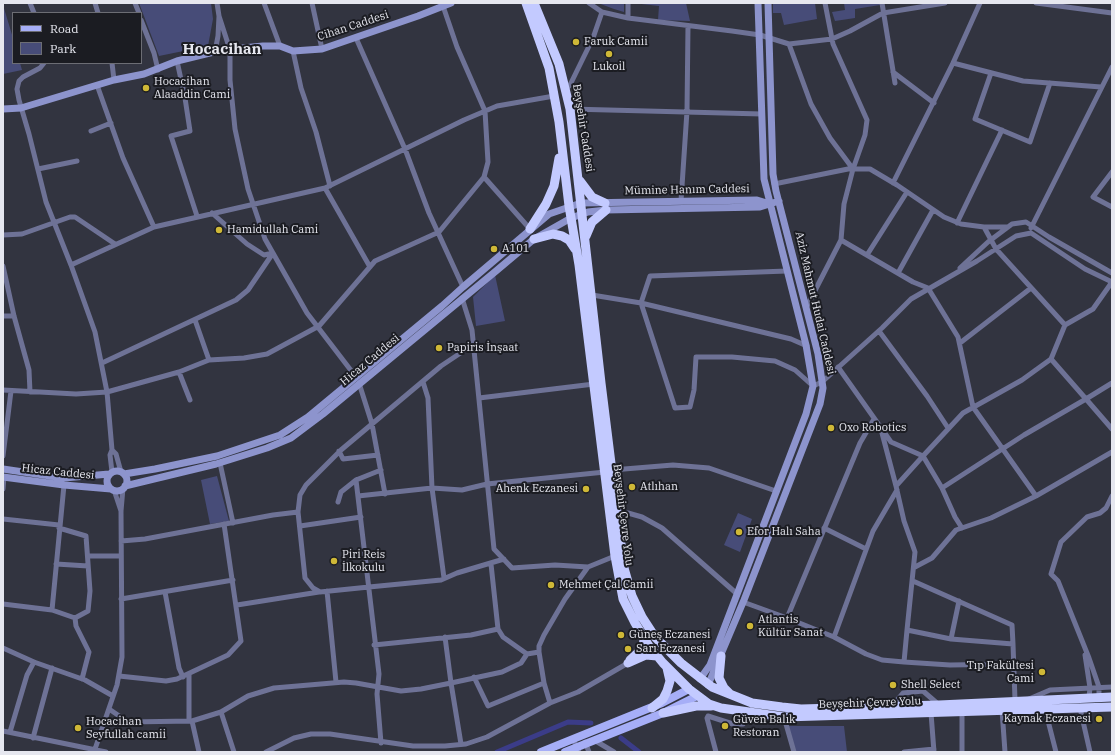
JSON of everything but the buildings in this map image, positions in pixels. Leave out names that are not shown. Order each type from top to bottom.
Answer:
[{"type":"highway","name":"Beyşehir Caddesi","points":[[526,3],[542,44],[554,96],[569,206]]},
{"type":"highway","name":"Beyşehir Caddesi","points":[[534,3],[559,64],[566,89],[582,203],[585,239]]},
{"type":"highway","points":[[530,229],[546,204],[554,186],[561,145]]},
{"type":"highway","points":[[579,180],[592,197],[605,206],[592,222],[585,239]]},
{"type":"highway","name":"Beyşehir Çevre Yolu","points":[[569,206],[608,471],[618,516],[622,553],[632,596],[642,617],[655,637],[681,663],[708,685],[734,697],[752,703],[801,708],[939,705],[1015,700],[1112,697]]},
{"type":"highway","points":[[534,239],[553,234],[562,236],[569,240],[577,253]]},
{"type":"highway","name":"Beyşehir Çevre Yolu","points":[[585,239],[592,295],[615,556],[624,599],[644,639],[657,656],[689,689],[713,706],[784,717],[1112,707]]},
{"type":"highway","points":[[628,663],[643,648],[644,639]]},
{"type":"highway","points":[[628,663],[646,655],[657,656]]},
{"type":"highway","points":[[721,656],[719,678],[724,688],[734,697],[725,700],[726,706],[730,709]]},
{"type":"highway","points":[[675,675],[685,674],[685,669],[681,663]]},
{"type":"highway","points":[[652,708],[668,691],[670,681],[668,668]]},
{"type":"highway","points":[[689,689],[700,679]]},
{"type":"highway","points":[[697,696],[708,685]]},
{"type":"highway","points":[[663,713],[696,706],[713,706]]},
{"type":"main road","points":[[541,752],[652,708],[689,689]]},
{"type":"main road","points":[[565,752],[587,748],[594,740],[663,713],[697,696]]},
{"type":"street","points":[[217,3],[219,16],[230,50],[230,80],[235,128],[253,204],[265,239],[307,313],[319,326],[358,380],[372,424],[385,494]]},
{"type":"street","points":[[264,3],[280,46]]},
{"type":"street","points":[[312,3],[322,49]]},
{"type":"street","name":"Cihan Caddesi","points":[[3,109],[21,108],[114,80],[158,70],[177,62],[214,52],[263,46],[280,46],[293,51],[322,49],[451,3]]},
{"type":"street","points":[[589,3],[602,12],[628,18],[760,35],[789,44],[832,38],[850,31],[883,13],[945,3]]},
{"type":"street","points":[[628,3],[628,18]]},
{"type":"street","name":"Aziz Mahmut Hudai Caddesi","points":[[700,679],[710,665],[736,593],[806,414],[813,386],[807,346],[764,179],[758,3]]},
{"type":"street","name":"Aziz Mahmut Hudai Caddesi","points":[[708,685],[743,602],[820,404],[824,388],[818,354],[774,184],[768,3]]},
{"type":"street","points":[[806,308],[841,240],[844,204],[853,169],[865,135],[867,120],[832,38],[825,3]]},
{"type":"street","points":[[882,3],[895,83]]},
{"type":"street","points":[[893,182],[934,103],[980,3]]},
{"type":"street","points":[[1036,3],[1112,13]]},
{"type":"street","points":[[3,390],[76,394],[107,392],[179,372],[209,360],[244,358],[267,354],[319,326],[375,261],[439,232],[484,177],[488,162],[485,112],[457,47],[443,6]]},
{"type":"street","points":[[566,89],[570,85],[593,38],[602,12]]},
{"type":"street","points":[[214,52],[218,36],[219,16]]},
{"type":"street","points":[[142,23],[154,54],[158,70]]},
{"type":"street","points":[[681,201],[687,111],[688,26]]},
{"type":"street","points":[[356,38],[406,149],[429,213],[439,232],[462,286]]},
{"type":"street","points":[[789,44],[811,104],[830,138],[853,169]]},
{"type":"street","points":[[293,51],[301,88],[316,132],[327,187],[370,267]]},
{"type":"street","points":[[177,62],[190,131],[171,136],[197,216]]},
{"type":"street","points":[[953,63],[1023,81],[1101,87]]},
{"type":"street","points":[[43,64],[40,68],[23,77],[19,81],[17,89],[46,202],[71,264],[95,332],[107,392],[112,450],[110,455],[110,473],[107,484],[113,490],[121,511]]},
{"type":"street","points":[[112,64],[114,80]]},
{"type":"street","points":[[1028,234],[1112,67]]},
{"type":"street","points":[[893,72],[934,103]]},
{"type":"street","points":[[991,72],[975,119],[1030,142],[1050,83]]},
{"type":"street","points":[[97,85],[123,158],[154,227]]},
{"type":"street","points":[[71,264],[154,227],[327,187],[464,120],[497,106],[554,96]]},
{"type":"street","points":[[570,109],[762,114]]},
{"type":"street","points":[[91,131],[111,123]]},
{"type":"street","points":[[957,223],[1002,130]]},
{"type":"street","points":[[38,169],[77,160]]},
{"type":"street","points":[[774,184],[809,175],[853,169],[870,170],[893,182],[933,210],[957,223],[984,227],[1008,227]]},
{"type":"street","points":[[1112,172],[1093,197],[1112,207]]},
{"type":"street","points":[[484,177],[530,229]]},
{"type":"street","points":[[868,256],[907,192]]},
{"type":"street","name":"Mümine Hanım Caddesi","points":[[605,206],[681,201],[757,200],[771,204]]},
{"type":"street","points":[[771,204],[779,201]]},
{"type":"street","name":"Mümine Hanım Caddesi","points":[[582,203],[605,206],[760,207],[771,204]]},
{"type":"street","name":"Hicaz Caddesi","points":[[124,487],[220,463],[291,438],[323,414],[358,380],[442,306],[462,286],[548,214],[582,203]]},
{"type":"street","name":"Hicaz Caddesi","points":[[122,473],[155,469],[217,456],[280,434],[308,417],[358,380],[496,272],[534,239],[571,218],[605,206]]},
{"type":"street","points":[[898,274],[933,210]]},
{"type":"street","points":[[212,213],[247,244],[264,255],[273,253]]},
{"type":"street","points":[[548,214],[554,215],[557,218],[553,227]]},
{"type":"street","points":[[3,235],[22,234],[70,216],[75,217],[115,244]]},
{"type":"street","points":[[953,274],[991,240],[1012,224],[1026,222],[1112,273]]},
{"type":"street","points":[[984,227],[996,249],[1065,325]]},
{"type":"street","points":[[787,271],[650,276],[641,303],[675,408],[690,407],[694,390],[696,357],[732,357],[775,362],[795,370],[813,386],[822,382],[879,331],[911,299],[1016,236],[1031,233],[1085,269],[1112,282],[1093,309],[1065,325],[1051,358],[1022,380],[963,413],[923,456],[897,488],[873,531],[834,637]]},
{"type":"street","points":[[841,240],[898,274],[928,288],[958,337],[973,407],[1036,496]]},
{"type":"street","points":[[102,363],[236,300],[248,290],[273,253]]},
{"type":"street","points":[[3,266],[14,316],[29,370],[30,392]]},
{"type":"street","points":[[960,343],[1031,288]]},
{"type":"street","points":[[592,295],[641,303],[791,339],[807,346]]},
{"type":"street","points":[[462,298],[472,330],[474,344],[494,549],[512,568],[555,565],[588,567],[615,556]]},
{"type":"street","points":[[3,316],[14,316]]},
{"type":"street","points":[[195,320],[209,360]]},
{"type":"street","points":[[879,331],[927,396],[948,428]]},
{"type":"street","points":[[320,592],[313,588],[305,578],[298,512],[300,495],[306,485],[339,451],[441,366],[474,344]]},
{"type":"street","points":[[1051,358],[1112,429]]},
{"type":"street","points":[[838,367],[891,442],[923,456],[942,488],[955,517],[962,528]]},
{"type":"street","points":[[179,372],[190,400]]},
{"type":"street","points":[[423,382],[428,398],[432,488],[444,578]]},
{"type":"street","points":[[942,488],[1112,383]]},
{"type":"street","points":[[479,398],[594,384]]},
{"type":"street","points":[[3,456],[11,391]]},
{"type":"street","points":[[787,618],[860,443],[874,419]]},
{"type":"street","points":[[882,430],[904,521],[916,552],[904,662]]},
{"type":"street","points":[[95,751],[119,676],[122,658],[121,511],[124,487],[127,479],[122,473],[116,454],[112,450]]},
{"type":"street","points":[[339,451],[343,459],[378,455]]},
{"type":"street","points":[[915,567],[932,558],[956,530],[991,518],[1036,496],[1112,452]]},
{"type":"street","points":[[220,463],[233,523]]},
{"type":"street","points":[[358,496],[432,488],[462,490],[487,484],[672,465],[709,468],[776,491]]},
{"type":"street","name":"Hicaz Caddesi","points":[[3,469],[64,478],[110,473]]},
{"type":"street","points":[[338,502],[342,492],[356,480],[381,470]]},
{"type":"street","points":[[110,473],[122,473]]},
{"type":"street","points":[[3,489],[4,477]]},
{"type":"street","name":"Hicaz Caddesi","points":[[4,477],[113,490]]},
{"type":"street","points":[[356,480],[369,588],[374,646],[379,674],[378,687],[381,743]]},
{"type":"street","points":[[52,610],[64,485]]},
{"type":"street","points":[[113,490],[124,487]]},
{"type":"street","points":[[1099,698],[1099,687],[1083,644],[1058,581],[1051,574],[1062,542],[1087,517],[1100,513],[1106,508],[1112,496]]},
{"type":"street","points":[[121,541],[145,539],[273,515],[298,512]]},
{"type":"street","points":[[618,516],[628,513],[662,528],[736,593]]},
{"type":"street","points":[[300,526],[361,517]]},
{"type":"street","points":[[3,519],[59,526],[86,536],[90,591],[88,611],[75,618],[52,610],[3,604]]},
{"type":"street","points":[[119,676],[166,681],[182,677],[228,655],[241,642],[237,605],[224,524]]},
{"type":"street","points":[[824,528],[866,549]]},
{"type":"street","points":[[88,556],[121,556]]},
{"type":"street","points":[[237,605],[327,591],[369,588],[444,578],[504,559]]},
{"type":"street","points":[[56,564],[88,566]]},
{"type":"street","points":[[491,564],[498,629],[503,637],[527,654],[539,652]]},
{"type":"street","points":[[550,703],[544,684],[539,646],[566,599],[588,567]]},
{"type":"street","points":[[121,600],[233,580]]},
{"type":"street","points":[[914,581],[1012,625],[1015,700]]},
{"type":"street","points":[[327,591],[336,682]]},
{"type":"street","points":[[165,592],[182,677]]},
{"type":"street","points":[[951,639],[959,601]]},
{"type":"street","points":[[743,602],[834,637],[866,654],[882,660],[950,665],[1014,664]]},
{"type":"street","points":[[75,618],[76,626],[89,652],[82,679]]},
{"type":"street","points":[[374,646],[471,635],[498,629]]},
{"type":"street","points":[[907,630],[951,639],[1013,644]]},
{"type":"street","points":[[445,637],[461,744]]},
{"type":"street","points":[[1083,644],[1090,697]]},
{"type":"street","points":[[3,648],[34,662],[82,679],[113,696]]},
{"type":"street","points":[[109,709],[128,722],[191,721],[221,712],[248,696],[274,688],[336,682],[356,683],[400,691],[421,689],[507,670],[521,663],[527,654]]},
{"type":"street","points":[[10,732],[27,675],[34,662]]},
{"type":"street","points":[[266,752],[294,738],[311,734],[330,734],[381,743],[413,746],[461,744],[487,737],[550,703],[578,692],[628,663]]},
{"type":"street","points":[[33,738],[52,668]]},
{"type":"street","points":[[189,674],[191,721],[199,752]]},
{"type":"street","points":[[474,677],[488,706],[544,684]]},
{"type":"street","points":[[1028,700],[1041,692],[1050,690],[1112,687]]},
{"type":"street","points":[[892,706],[903,693],[923,691],[939,705]]},
{"type":"street","points":[[1080,708],[1090,752]]},
{"type":"street","points":[[1046,709],[1056,752]]},
{"type":"street","points":[[1002,710],[1005,752]]},
{"type":"street","points":[[962,711],[962,752]]},
{"type":"street","points":[[221,712],[234,752]]},
{"type":"street","points":[[904,752],[934,750],[931,713]]},
{"type":"street","points":[[716,752],[707,718],[708,716],[733,724],[743,724]]},
{"type":"street","points":[[784,717],[794,752]]},
{"type":"street","points":[[3,731],[95,751],[106,752]]},
{"type":"street","points":[[582,736],[587,748]]},
{"type":"street","points":[[573,739],[578,750]]},
{"type":"street","points":[[594,740],[614,752]]},
{"type":"green space","points":[[139,3],[211,3],[213,19],[208,46],[159,56]]},
{"type":"green space","points":[[598,3],[624,3],[624,12],[614,9]]},
{"type":"green space","points":[[633,3],[686,3],[690,21],[658,20],[659,6]]},
{"type":"green space","points":[[773,3],[815,3],[817,19],[784,25],[781,13],[773,13]]},
{"type":"green space","points":[[844,3],[880,3],[880,5],[855,9],[855,18],[835,21],[832,12],[845,10]]},
{"type":"green space","points":[[3,5],[12,35],[12,64],[20,64],[22,70],[3,74]]},
{"type":"green space","points":[[495,275],[505,321],[476,326],[473,297]]},
{"type":"green space","points":[[217,476],[229,521],[210,524],[201,480]]},
{"type":"green space","name":"Efor Halı Saha","points":[[738,513],[752,519],[740,552],[724,545]]},
{"type":"green space","points":[[788,726],[844,726],[847,752],[795,752]]},
{"type":"waterway","points":[[497,752],[568,722],[591,723]]},
{"type":"waterway","points":[[621,738],[639,752]]},
{"type":"place","name":"Faruk Camii","points":[[576,42]]},
{"type":"place","name":"Lukoil","points":[[609,54]]},
{"type":"place","name":"Hocacihan Alaaddin Cami","points":[[146,88]]},
{"type":"place","name":"Hamidullah Cami","points":[[219,230]]},
{"type":"place","name":"A101","points":[[494,249]]},
{"type":"place","name":"Papiris İnşaat","points":[[439,348]]},
{"type":"place","name":"Oxo Robotics","points":[[831,428]]},
{"type":"place","name":"Atlıhan","points":[[632,487]]},
{"type":"place","name":"Ahenk Eczanesi","points":[[586,489]]},
{"type":"place","name":"Efor Halı Saha","points":[[739,532]]},
{"type":"place","name":"Piri Reis İlkokulu","points":[[334,561]]},
{"type":"place","name":"Mehmet Çal Camii","points":[[551,585]]},
{"type":"place","name":"Atlantis Kültür Sanat","points":[[750,626]]},
{"type":"place","name":"Güneş Eczanesi","points":[[621,635]]},
{"type":"place","name":"Sarı Eczanesi","points":[[628,649]]},
{"type":"place","name":"Tıp Fakültesi Cami","points":[[1042,672]]},
{"type":"place","name":"Shell Select","points":[[893,685]]},
{"type":"place","name":"Kaynak Eczanesi","points":[[1099,719]]},
{"type":"place","name":"Güven Balık Restoran","points":[[725,726]]},
{"type":"place","name":"Hocacihan Seyfullah camii","points":[[78,728]]},
{"type":"district","name":"Hocacihan","points":[[222,50]]}]
